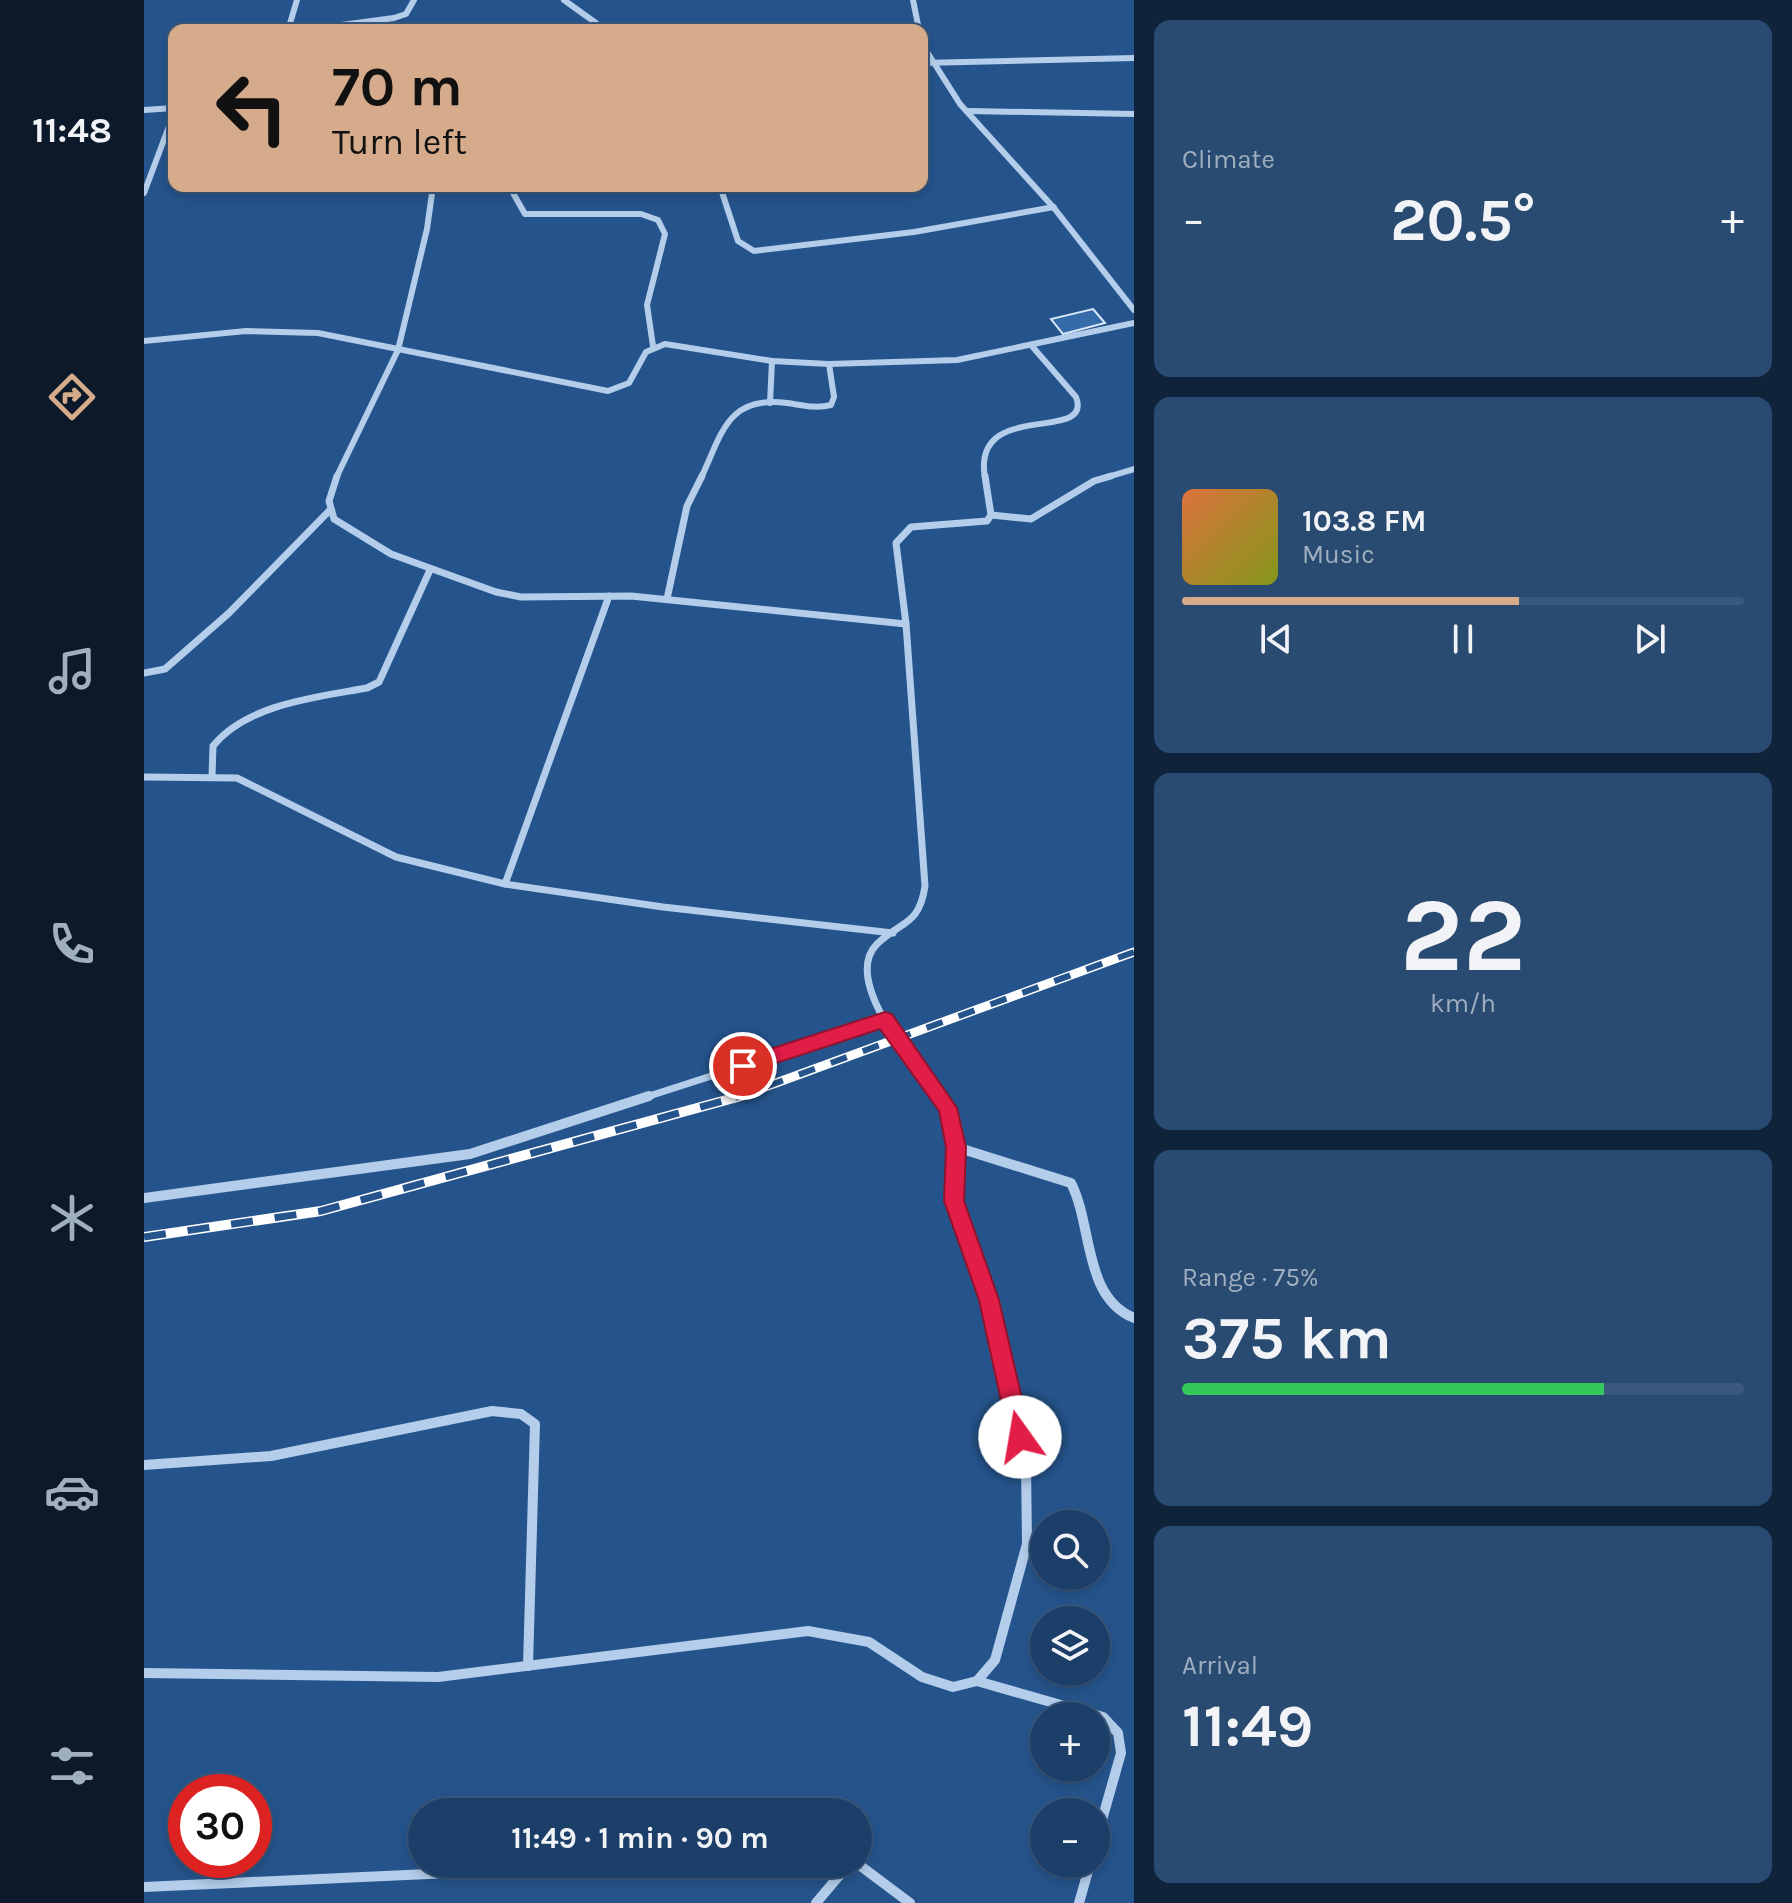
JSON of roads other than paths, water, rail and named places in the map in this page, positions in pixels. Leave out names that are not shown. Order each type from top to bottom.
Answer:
[{"type":"street","points":[[290,24],[297,0]]},
{"type":"street","points":[[349,24],[406,14],[414,0]]},
{"type":"street","points":[[564,0],[596,24]]},
{"type":"street","points":[[913,0],[918,24]]},
{"type":"street","points":[[928,56],[969,111],[1054,207],[1133,307]]},
{"type":"street","points":[[928,62],[1134,58]]},
{"type":"street","points":[[144,110],[168,110]]},
{"type":"street","points":[[969,111],[1134,114]]},
{"type":"street","points":[[144,193],[168,127]]},
{"type":"street","points":[[432,192],[427,229],[398,350],[331,488],[330,510],[344,529],[391,554],[474,587],[521,597],[667,599],[906,624]]},
{"type":"street","points":[[512,192],[525,214],[633,214],[658,220],[665,234],[656,259],[644,327],[653,346]]},
{"type":"street","points":[[722,192],[738,241],[754,251],[914,232],[1054,207]]},
{"type":"street","points":[[144,341],[246,331],[318,333],[608,391],[624,390],[633,384],[646,352],[653,346],[665,344],[772,361],[829,364],[957,360],[1134,323]]},
{"type":"street","points":[[977,1681],[995,1660],[1027,1544],[1029,1500],[1026,1464],[989,1300],[954,1201],[956,1147],[948,1108],[896,1040],[870,990],[866,974],[875,946],[912,920],[922,907],[925,886],[906,624],[896,543],[901,534],[911,527],[987,521],[991,515],[983,458],[985,447],[1005,433],[1068,419],[1079,405],[1031,345]]},
{"type":"street","points":[[770,403],[772,361]]},
{"type":"street","points":[[667,599],[687,506],[731,416],[739,407],[752,401],[820,408],[831,405],[834,397],[829,364]]},
{"type":"street","points":[[991,515],[1031,519],[1094,481],[1134,469]]},
{"type":"street","points":[[144,673],[165,669],[229,613],[330,510]]},
{"type":"street","points":[[212,777],[211,749],[217,739],[231,730],[282,705],[367,688],[379,682],[430,570]]},
{"type":"street","points":[[505,884],[609,596]]},
{"type":"street","points":[[144,777],[237,778],[256,784],[396,857],[505,884],[663,907],[893,933]]},
{"type":"street","points":[[144,1198],[470,1154],[885,1020]]},
{"type":"street","points":[[956,1147],[1071,1183],[1083,1199],[1100,1291],[1110,1307],[1134,1318]]},
{"type":"street","points":[[144,1465],[296,1452],[492,1411],[527,1415],[535,1424],[528,1666]]},
{"type":"street","points":[[144,1673],[395,1679],[528,1666],[808,1631],[840,1634],[869,1642],[922,1677],[953,1687],[977,1681],[1103,1717],[1118,1733],[1121,1753],[1108,1798]]},
{"type":"street","points":[[872,1874],[910,1903]]},
{"type":"street","points":[[144,1887],[408,1875]]},
{"type":"street","points":[[816,1903],[837,1878]]},
{"type":"street","points":[[1079,1903],[1086,1878]]},
{"type":"railway","points":[[739,1097],[1134,952]]},
{"type":"railway","points":[[144,1237],[321,1211],[739,1097]]},
{"type":"railway","points":[[735,1098],[739,1097]]}]
